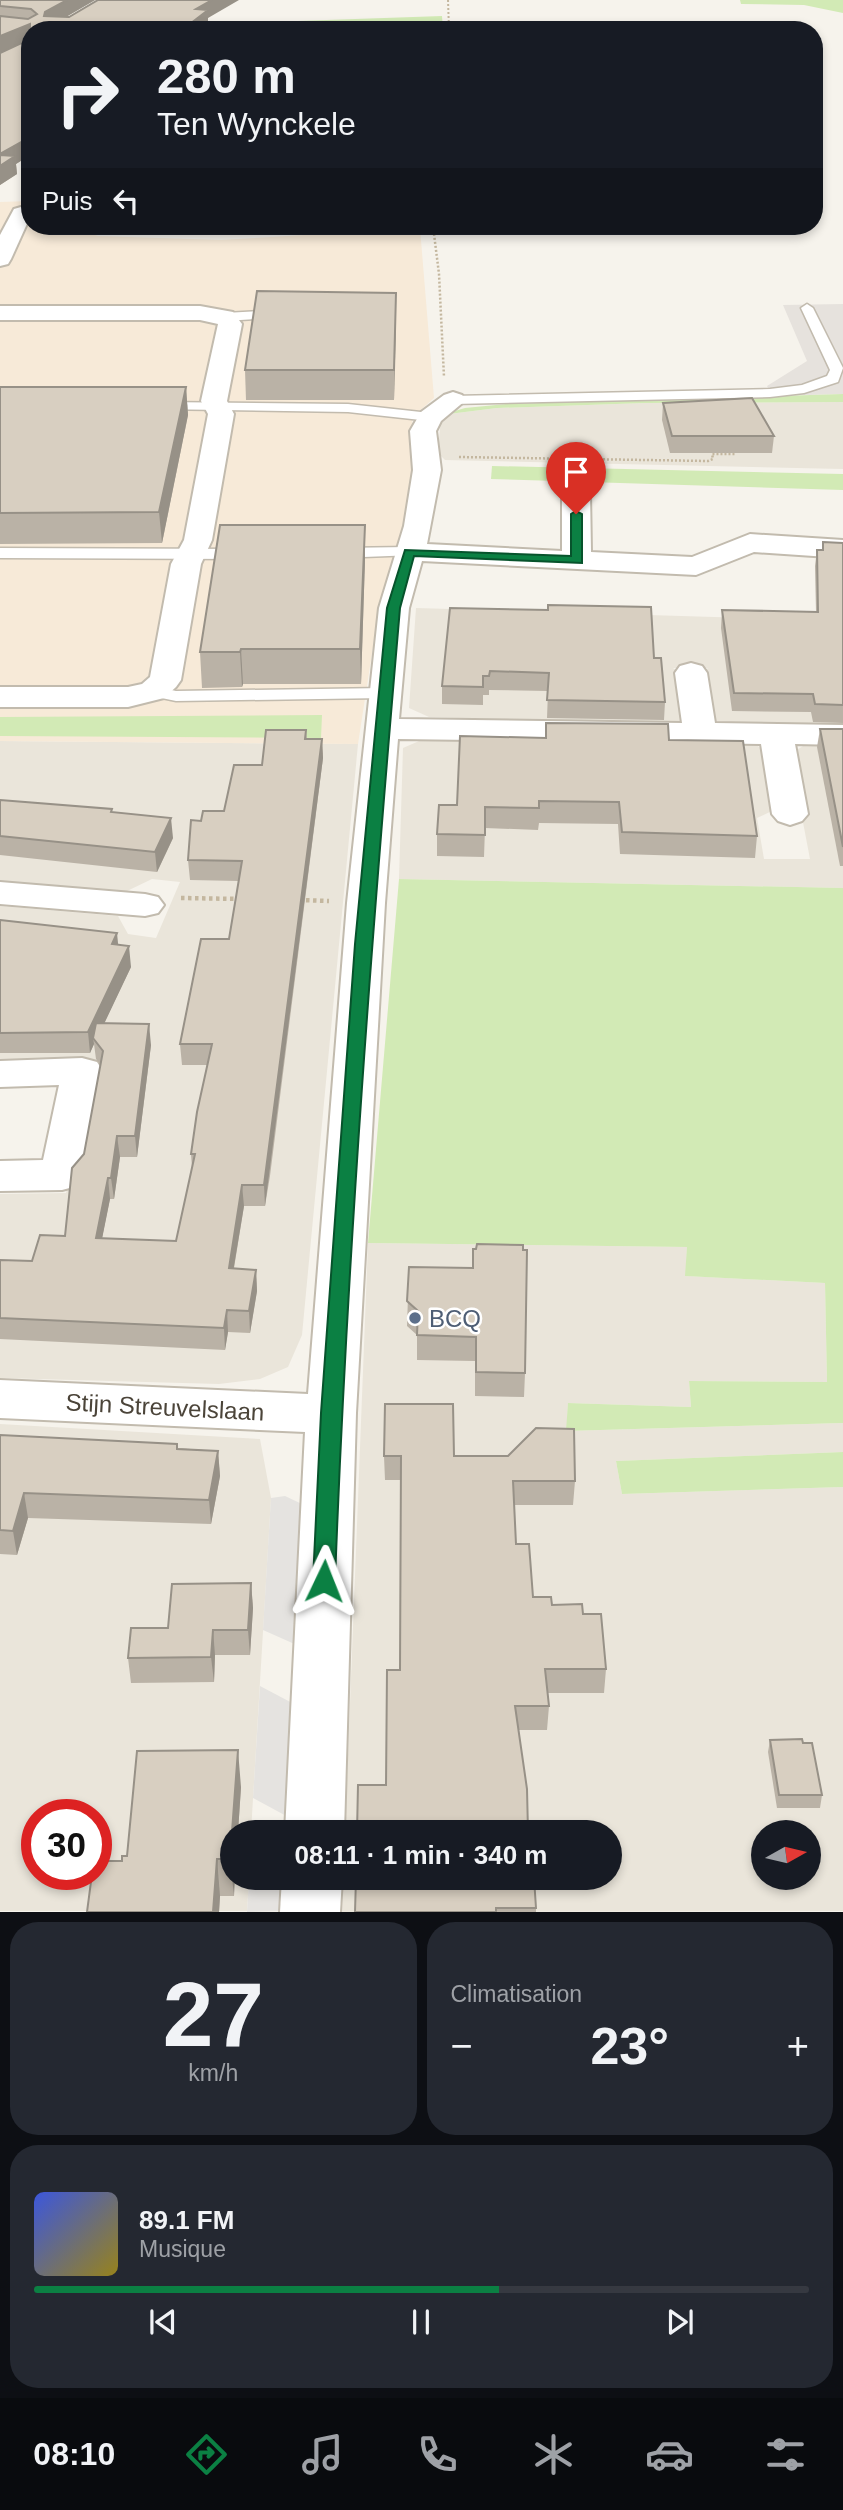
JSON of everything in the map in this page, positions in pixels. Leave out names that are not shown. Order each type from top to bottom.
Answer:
[{"type":"street","points":[[0,259],[21,213]]},
{"type":"street","points":[[0,313],[200,313],[225,317],[230,324],[214,401],[221,414],[198,540],[186,564],[165,680],[153,691],[128,697],[0,697]]},
{"type":"street","points":[[314,1820],[331,1413],[366,903],[383,711],[394,608],[418,526],[427,470],[423,430],[430,417],[453,400]]},
{"type":"street","points":[[576,492],[578,560]]},
{"type":"street","points":[[409,552],[696,566],[750,543],[843,549]]},
{"type":"street","points":[[691,673],[700,733]]},
{"type":"street","points":[[383,711],[700,733],[843,736]]},
{"type":"street","points":[[776,734],[790,814]]},
{"type":"street","points":[[0,893],[145,905]]},
{"type":"street","points":[[0,1074],[82,1071],[62,1175],[0,1177]]},
{"type":"street","name":"Stijn Streuvelslaan","points":[[0,1399],[270,1413],[331,1413]]},
{"type":"street","points":[[310,1912],[311,1890]]},
{"type":"lane","points":[[453,400],[787,392],[804,389],[833,379],[838,362],[807,308]]},
{"type":"lane","points":[[225,317],[242,314],[297,314]]},
{"type":"lane","points":[[149,406],[348,408],[430,417]]},
{"type":"lane","points":[[322,553],[409,552]]},
{"type":"lane","points":[[0,554],[256,554]]},
{"type":"lane","points":[[153,691],[176,696],[383,711]]},
{"type":"path","points":[[447,0],[448,21]]},
{"type":"path","points":[[434,235],[439,274],[444,380],[453,400]]},
{"type":"path","points":[[426,456],[708,461],[713,459],[712,454],[735,454]]},
{"type":"path","points":[[145,905],[184,897],[251,899]]},
{"type":"path","points":[[292,900],[366,903]]},
{"type":"shaded area","points":[[21,201],[21,235],[221,240],[304,235],[421,235],[434,398],[413,417],[409,445],[415,464],[413,481],[397,552],[379,608],[358,744],[0,741],[0,202]]},
{"type":"shaded area","points":[[843,304],[843,394],[772,396],[767,386],[807,361],[783,305]]},
{"type":"shaded area","points":[[843,402],[843,469],[445,460],[438,453],[441,415],[497,408],[645,403]]},
{"type":"shaded area","points":[[416,608],[843,621],[843,728],[723,727],[707,718],[701,673],[708,668],[673,668],[683,674],[687,717],[672,725],[429,717],[409,708]]},
{"type":"shaded area","points":[[426,738],[729,741],[757,745],[769,757],[776,809],[757,818],[764,859],[810,859],[790,754],[808,743],[843,742],[843,888],[399,879],[403,748]]},
{"type":"shaded area","points":[[0,741],[358,744],[302,1335],[288,1367],[260,1379],[219,1384],[0,1378],[0,1194],[66,1193],[90,1064],[0,1066],[0,906],[118,916],[128,934],[156,938],[180,882],[152,879],[125,892],[0,882]]},
{"type":"shaded area","points":[[368,1243],[687,1247],[686,1276],[825,1283],[827,1382],[689,1381],[691,1407],[568,1403],[567,1431],[843,1423],[843,1452],[616,1461],[622,1494],[843,1487],[843,1911],[342,1912],[343,1890],[622,1890],[622,1820],[345,1820]]},
{"type":"shaded area","points":[[0,1424],[260,1439],[271,1498],[252,1820],[220,1820],[220,1890],[248,1890],[247,1911],[0,1911]]},
{"type":"shaded area","points":[[285,1496],[304,1505],[299,1646],[263,1630],[271,1498]]},
{"type":"shaded area","points":[[260,1686],[296,1705],[290,1818],[253,1798]]},
{"type":"shaded area","points":[[248,1890],[287,1890],[286,1911],[247,1912]]},
{"type":"green space","points":[[740,0],[843,0],[843,13],[804,5],[741,4]]},
{"type":"green space","points":[[442,16],[442,21],[298,21]]},
{"type":"green space","points":[[843,394],[843,402],[645,403],[497,408],[441,415],[465,408],[506,404]]},
{"type":"green space","points":[[492,466],[843,474],[843,490],[491,479]]},
{"type":"green space","points":[[322,715],[321,738],[0,736],[0,717]]},
{"type":"green space","points":[[399,879],[843,888],[843,1423],[566,1431],[568,1403],[691,1407],[689,1381],[827,1382],[825,1283],[685,1276],[687,1247],[368,1243]]},
{"type":"green space","points":[[843,1452],[843,1487],[622,1494],[616,1461]]},
{"type":"building","points":[[0,0],[67,0],[45,12],[44,16],[69,17],[98,0],[212,0],[196,9],[208,10],[194,21],[21,21],[21,28],[0,36],[0,16],[28,19],[37,14],[31,9],[0,6]]},
{"type":"building","points":[[21,43],[21,142],[0,154],[0,53]]},
{"type":"building","points":[[0,155],[15,156],[0,166]]},
{"type":"building","points":[[257,291],[396,293],[394,370],[245,370]]},
{"type":"building","points":[[0,387],[186,387],[159,512],[0,513]]},
{"type":"building","points":[[752,398],[774,436],[672,436],[663,403]]},
{"type":"building","points":[[220,525],[365,525],[360,649],[241,649],[240,652],[200,652]]},
{"type":"building","points":[[823,542],[843,543],[843,705],[815,704],[813,694],[734,693],[722,610],[818,612],[817,550],[823,550]]},
{"type":"building","points":[[548,605],[651,607],[654,658],[661,658],[665,702],[547,700],[549,673],[490,671],[489,676],[483,676],[483,687],[442,686],[450,608],[548,610]]},
{"type":"building","points":[[546,723],[668,724],[669,740],[743,741],[757,836],[622,832],[619,802],[539,801],[539,808],[485,807],[485,835],[437,834],[439,805],[457,805],[460,736],[546,738]]},
{"type":"building","points":[[820,729],[843,729],[843,847]]},
{"type":"building","points":[[266,730],[306,730],[305,739],[322,739],[264,1185],[242,1185],[229,1268],[256,1270],[249,1311],[227,1310],[224,1328],[0,1318],[0,1260],[32,1261],[40,1235],[65,1236],[72,1168],[84,1154],[103,1051],[93,1038],[96,1023],[149,1024],[135,1136],[117,1136],[111,1178],[108,1178],[96,1238],[176,1241],[195,1154],[191,1154],[197,1112],[212,1044],[180,1044],[201,939],[229,939],[242,861],[188,860],[191,820],[201,821],[203,811],[224,811],[234,765],[262,765]]},
{"type":"building","points":[[0,800],[112,809],[111,812],[171,818],[155,852],[0,836]]},
{"type":"building","points":[[0,920],[117,933],[112,944],[129,946],[88,1032],[0,1033]]},
{"type":"building","points":[[477,1244],[523,1245],[523,1250],[527,1250],[525,1373],[476,1372],[476,1337],[417,1335],[418,1311],[407,1301],[409,1267],[473,1268],[473,1249],[476,1249]]},
{"type":"building","points":[[385,1404],[453,1404],[454,1456],[508,1456],[536,1428],[574,1429],[575,1481],[513,1481],[516,1544],[529,1544],[533,1597],[551,1597],[552,1605],[582,1604],[583,1614],[601,1614],[606,1669],[545,1669],[549,1706],[515,1706],[527,1789],[528,1820],[357,1820],[358,1785],[386,1785],[387,1670],[400,1670],[401,1456],[384,1456]]},
{"type":"building","points":[[0,1435],[177,1444],[177,1449],[218,1451],[209,1500],[24,1493],[13,1531],[0,1530]]},
{"type":"building","points":[[251,1583],[248,1630],[213,1630],[211,1657],[128,1658],[131,1628],[168,1628],[172,1584]]},
{"type":"building","points":[[802,1739],[803,1743],[812,1743],[822,1795],[779,1795],[770,1740]]},
{"type":"building","points":[[238,1750],[233,1820],[220,1820],[220,1859],[217,1859],[213,1912],[87,1912],[90,1890],[112,1890],[112,1861],[122,1861],[122,1856],[127,1856],[137,1751]]},
{"type":"building","points":[[356,1890],[535,1890],[536,1908],[496,1908],[496,1912],[355,1912]]},
{"type":"place","name":"BCQ","points":[[415,1318]]},
{"type":"route","points":[[324,1581],[331,1413],[363,944],[394,608],[409,552],[578,560],[576,514]]}]
